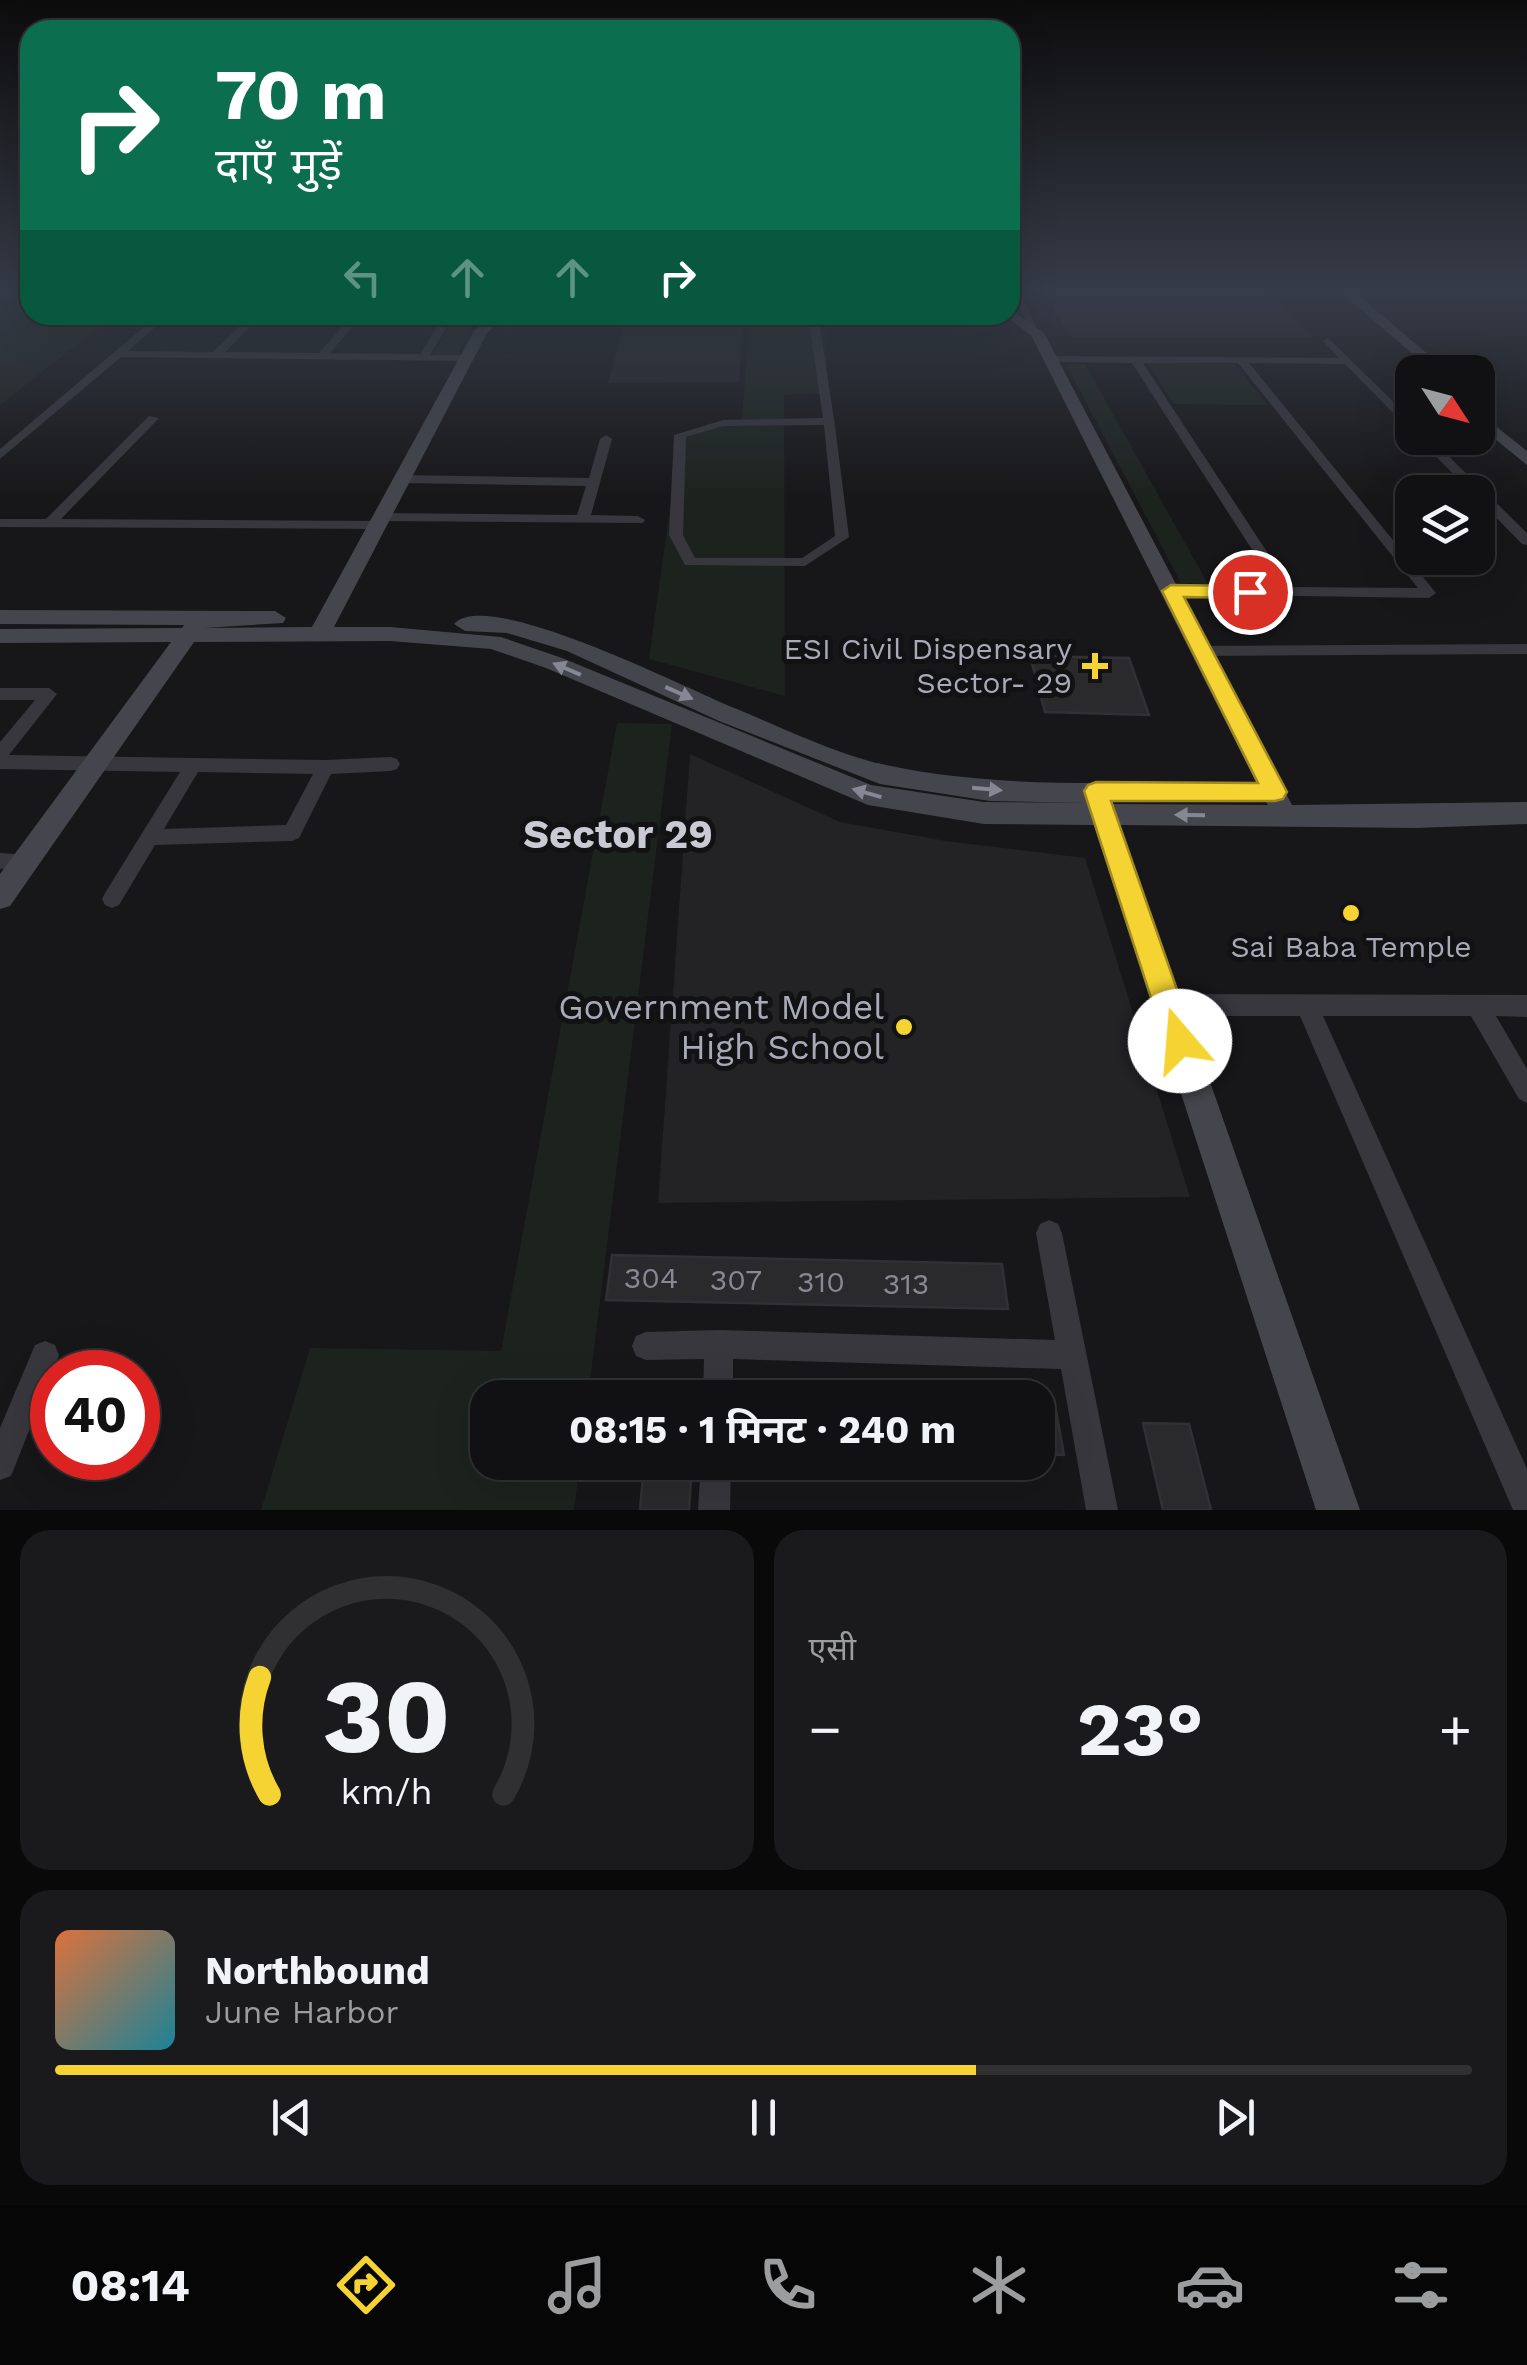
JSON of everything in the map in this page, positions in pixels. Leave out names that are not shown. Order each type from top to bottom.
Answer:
[{"type":"street","points":[[0,454],[110,360]]},
{"type":"street","points":[[322,627],[465,360]]},
{"type":"street","points":[[820,360],[830,421],[842,538],[805,562],[690,562],[676,535],[680,434],[723,423],[830,421]]},
{"type":"street","points":[[1052,360],[1281,804]]},
{"type":"street","points":[[1135,360],[1286,592]]},
{"type":"street","points":[[1171,591],[1430,593],[1241,360]]},
{"type":"street","points":[[1291,360],[1348,361],[1395,409]]},
{"type":"street","points":[[1495,417],[1527,444]]},
{"type":"street","points":[[50,523],[152,418]]},
{"type":"street","points":[[1495,432],[1527,460]]},
{"type":"street","points":[[584,519],[606,440]]},
{"type":"street","points":[[1441,455],[1527,541]]},
{"type":"street","points":[[402,479],[594,482]]},
{"type":"street","points":[[0,522],[638,520]]},
{"type":"street","points":[[0,617],[322,627],[493,642],[554,663],[868,795],[984,813],[1100,803],[1281,804],[1527,813]]},
{"type":"street","points":[[0,636],[194,626]]},
{"type":"street","points":[[0,898],[13,861],[97,762],[194,626]]},
{"type":"street","points":[[1202,651],[1527,649]]},
{"type":"street","points":[[0,694],[49,694],[0,758]]},
{"type":"street","points":[[0,758],[325,767],[391,764]]},
{"type":"street","points":[[112,899],[194,763]]},
{"type":"street","points":[[149,837],[292,833],[325,767]]},
{"type":"street","points":[[1100,803],[1338,1510]]},
{"type":"street","points":[[1168,1004],[1527,1006]]},
{"type":"street","points":[[1306,1004],[1527,1505]]},
{"type":"street","points":[[1477,1006],[1527,1091]]},
{"type":"street","points":[[1049,1233],[1102,1510]]},
{"type":"street","points":[[646,1346],[719,1344],[1072,1354]]},
{"type":"street","points":[[718,1380],[719,1344]]},
{"type":"street","points":[[0,1465],[30,1392]]},
{"type":"street","points":[[714,1510],[715,1480]]},
{"type":"shaded area","points":[[0,360],[56,360],[0,405]]},
{"type":"shaded area","points":[[614,360],[740,360],[739,382],[608,383]]},
{"type":"shaded area","points":[[746,360],[827,360],[828,393],[784,395],[785,696],[649,659],[680,435],[742,418]]},
{"type":"shaded area","points":[[1148,363],[1235,364],[1267,405],[1174,404]]},
{"type":"shaded area","points":[[1066,364],[1085,364],[1208,584],[1181,583]]},
{"type":"shaded area","points":[[617,723],[672,724],[590,1380],[470,1380],[470,1480],[578,1480],[574,1510],[261,1510],[310,1348],[501,1351]]},
{"type":"shaded area","name":"Government Model High School","points":[[690,754],[840,822],[946,841],[1085,858],[1190,1197],[658,1203]]},
{"type":"building","points":[[1030,656],[1129,658],[1149,715],[1045,712]]},
{"type":"building","points":[[612,1255],[1002,1264],[1008,1309],[606,1300]]},
{"type":"building","points":[[1055,1405],[1064,1455],[1055,1455]]},
{"type":"building","points":[[1143,1423],[1189,1424],[1211,1510],[1163,1510]]},
{"type":"building","points":[[642,1480],[691,1480],[689,1510],[640,1510]]},
{"type":"place","name":"ESI Civil Dispensary Sector- 29","points":[[1095,666]]},
{"type":"place","name":"Sai Baba Temple","points":[[1351,913]]},
{"type":"place","name":"Government Model High School","points":[[904,1027]]},
{"type":"district","name":"Sector 29","points":[[618,834]]},
{"type":"route","points":[[1180,1041],[1096,791],[1275,792],[1171,591],[1250,592]]}]
